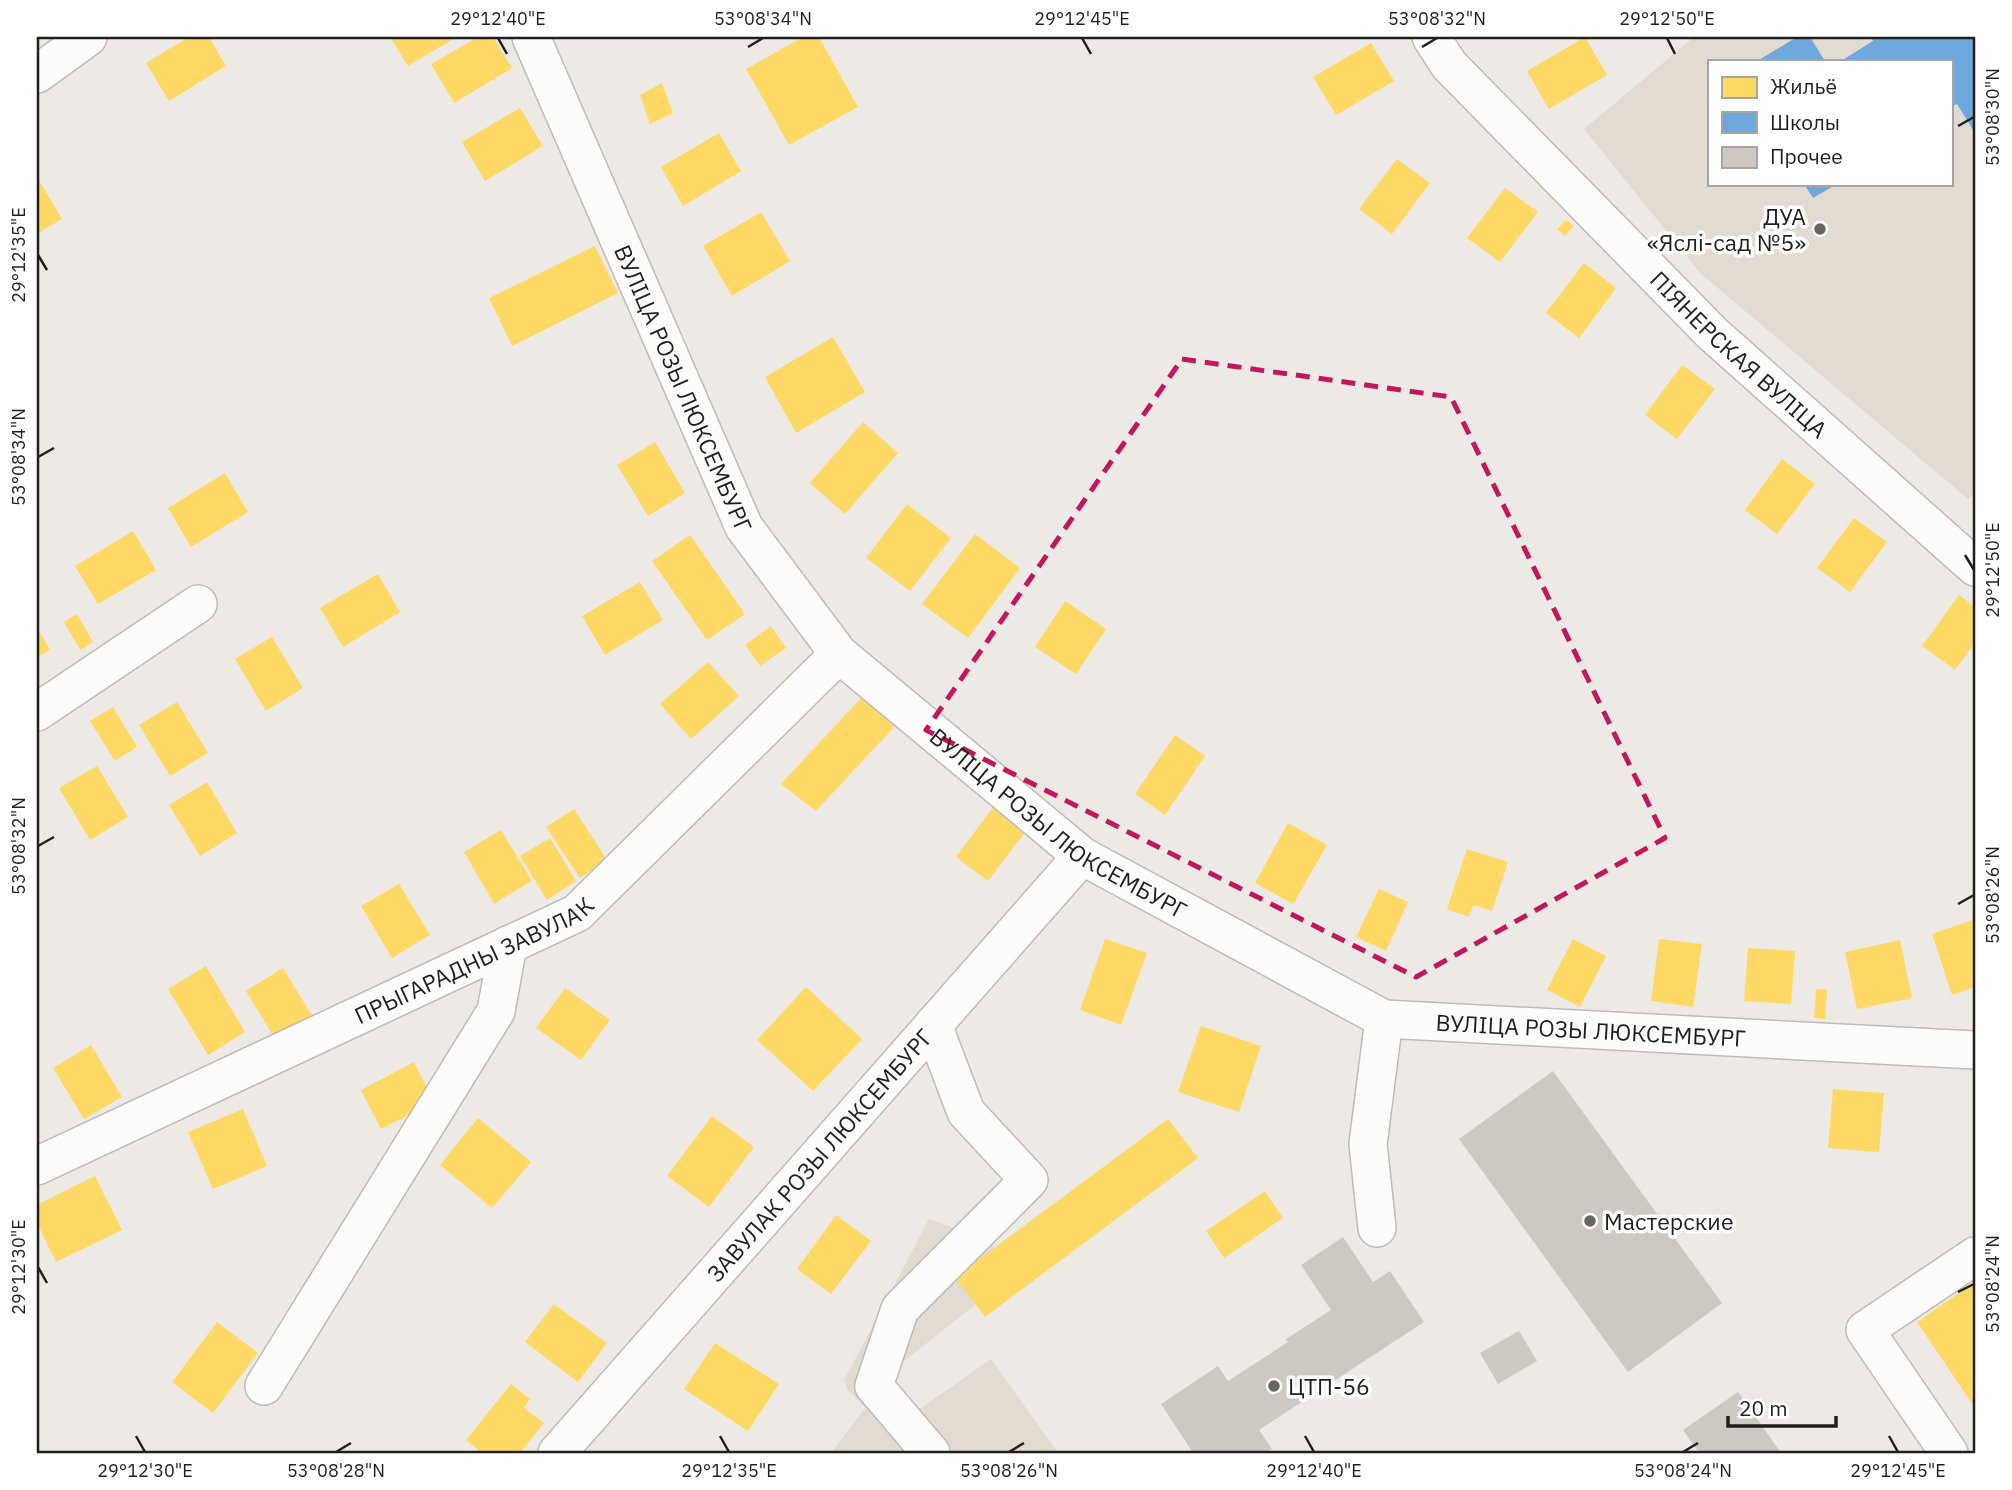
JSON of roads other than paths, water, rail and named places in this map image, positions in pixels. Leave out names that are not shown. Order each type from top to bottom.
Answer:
[{"type":"street","points":[[37,74],[88,37]]},
{"type":"street","name":"ВУЛІЦА РОЗЫ ЛЮКСЕМБУРГ","points":[[531,37],[744,527],[839,654],[1082,856],[1384,1019],[1975,1050]]},
{"type":"street","name":"ПІЯНЕРСКАЯ ВУЛІЦА","points":[[1431,37],[1449,65],[1713,334],[1975,566]]},
{"type":"street","points":[[37,712],[198,604]]},
{"type":"street","name":"ПРЫГАРАДНЫ ЗАВУЛАК","points":[[37,1166],[577,913],[839,654]]},
{"type":"street","name":"ЗАВУЛАК РОЗЫ ЛЮКСЕМБУРГ","points":[[557,1453],[1082,856]]},
{"type":"street","points":[[264,1386],[496,1011],[508,945]]},
{"type":"street","points":[[1377,1228],[1368,1144],[1384,1019]]},
{"type":"street","points":[[931,1453],[874,1386],[900,1309],[1029,1180],[965,1112],[933,1025]]},
{"type":"street","points":[[1949,1453],[1865,1330],[1975,1256]]},
{"type":"place","name":"ДУА «Яслі-сад №5»","points":[[1820,229]]},
{"type":"place","name":"Мастерские","points":[[1590,1221]]},
{"type":"place","name":"ЦТП-56","points":[[1274,1386]]}]
